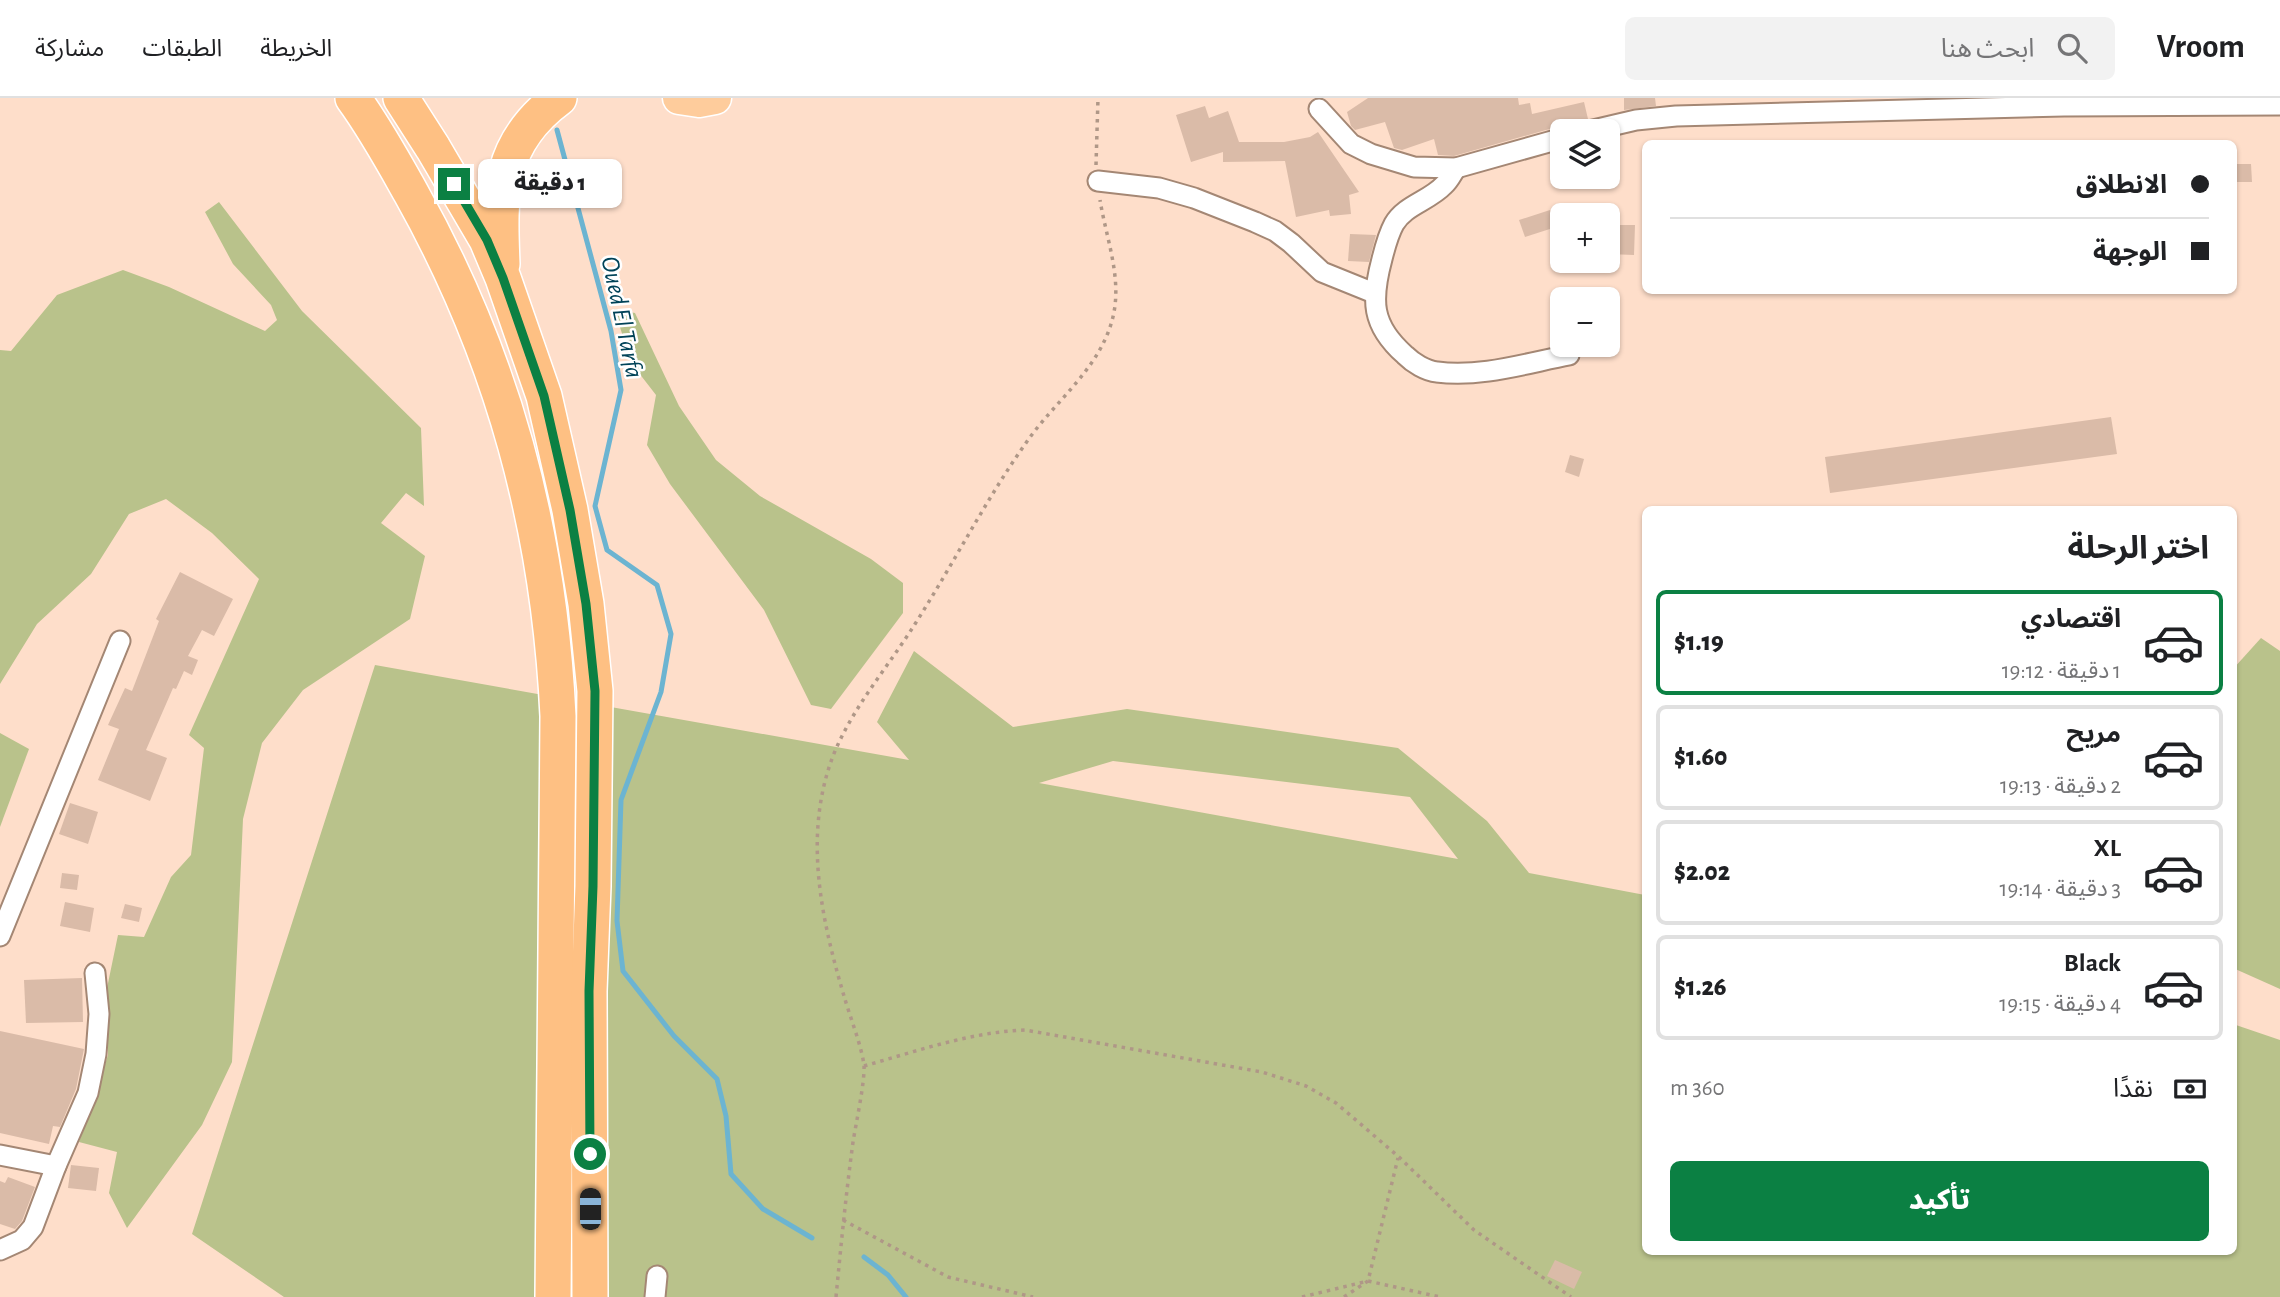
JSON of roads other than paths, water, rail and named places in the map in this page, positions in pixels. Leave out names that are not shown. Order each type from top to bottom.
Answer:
[{"type":"highway","points":[[342,98],[363,112],[443,254],[482,342],[516,444],[545,573],[556,668],[558,728],[553,1297]]},
{"type":"highway","points":[[401,98],[487,240],[503,278],[544,396],[570,510],[586,604],[595,691],[589,991],[590,1297]]},
{"type":"highway","points":[[503,278],[500,222],[505,171],[526,128],[559,98]]},
{"type":"highway","points":[[679,98],[699,101],[715,98]]},
{"type":"street","points":[[1620,124],[1768,106],[2280,106]]},
{"type":"street","points":[[1319,110],[1350,144],[1371,154],[1413,167],[1455,168],[1550,142]]},
{"type":"street","points":[[1455,168],[1443,187],[1398,217],[1387,238],[1374,293],[1375,312],[1383,331],[1396,348],[1412,361],[1433,372],[1460,374],[1558,357]]},
{"type":"street","points":[[1098,181],[1159,188],[1232,213],[1275,231],[1322,272],[1374,293]]},
{"type":"street","points":[[0,936],[120,641]]},
{"type":"street","points":[[0,1250],[22,1240],[33,1227],[88,1093],[96,1054],[99,1014],[95,973]]},
{"type":"street","points":[[0,1155],[56,1166]]},
{"type":"street","points":[[655,1297],[657,1276]]},
{"type":"waterway","name":"Oued El Tarfa","points":[[557,130],[611,331],[621,390],[595,506],[607,550],[657,585],[671,634],[661,692],[621,800],[617,921],[623,971],[674,1036],[717,1079],[726,1116],[731,1174],[763,1209],[812,1238]]},
{"type":"waterway","points":[[864,1257],[888,1275],[906,1297]]}]
